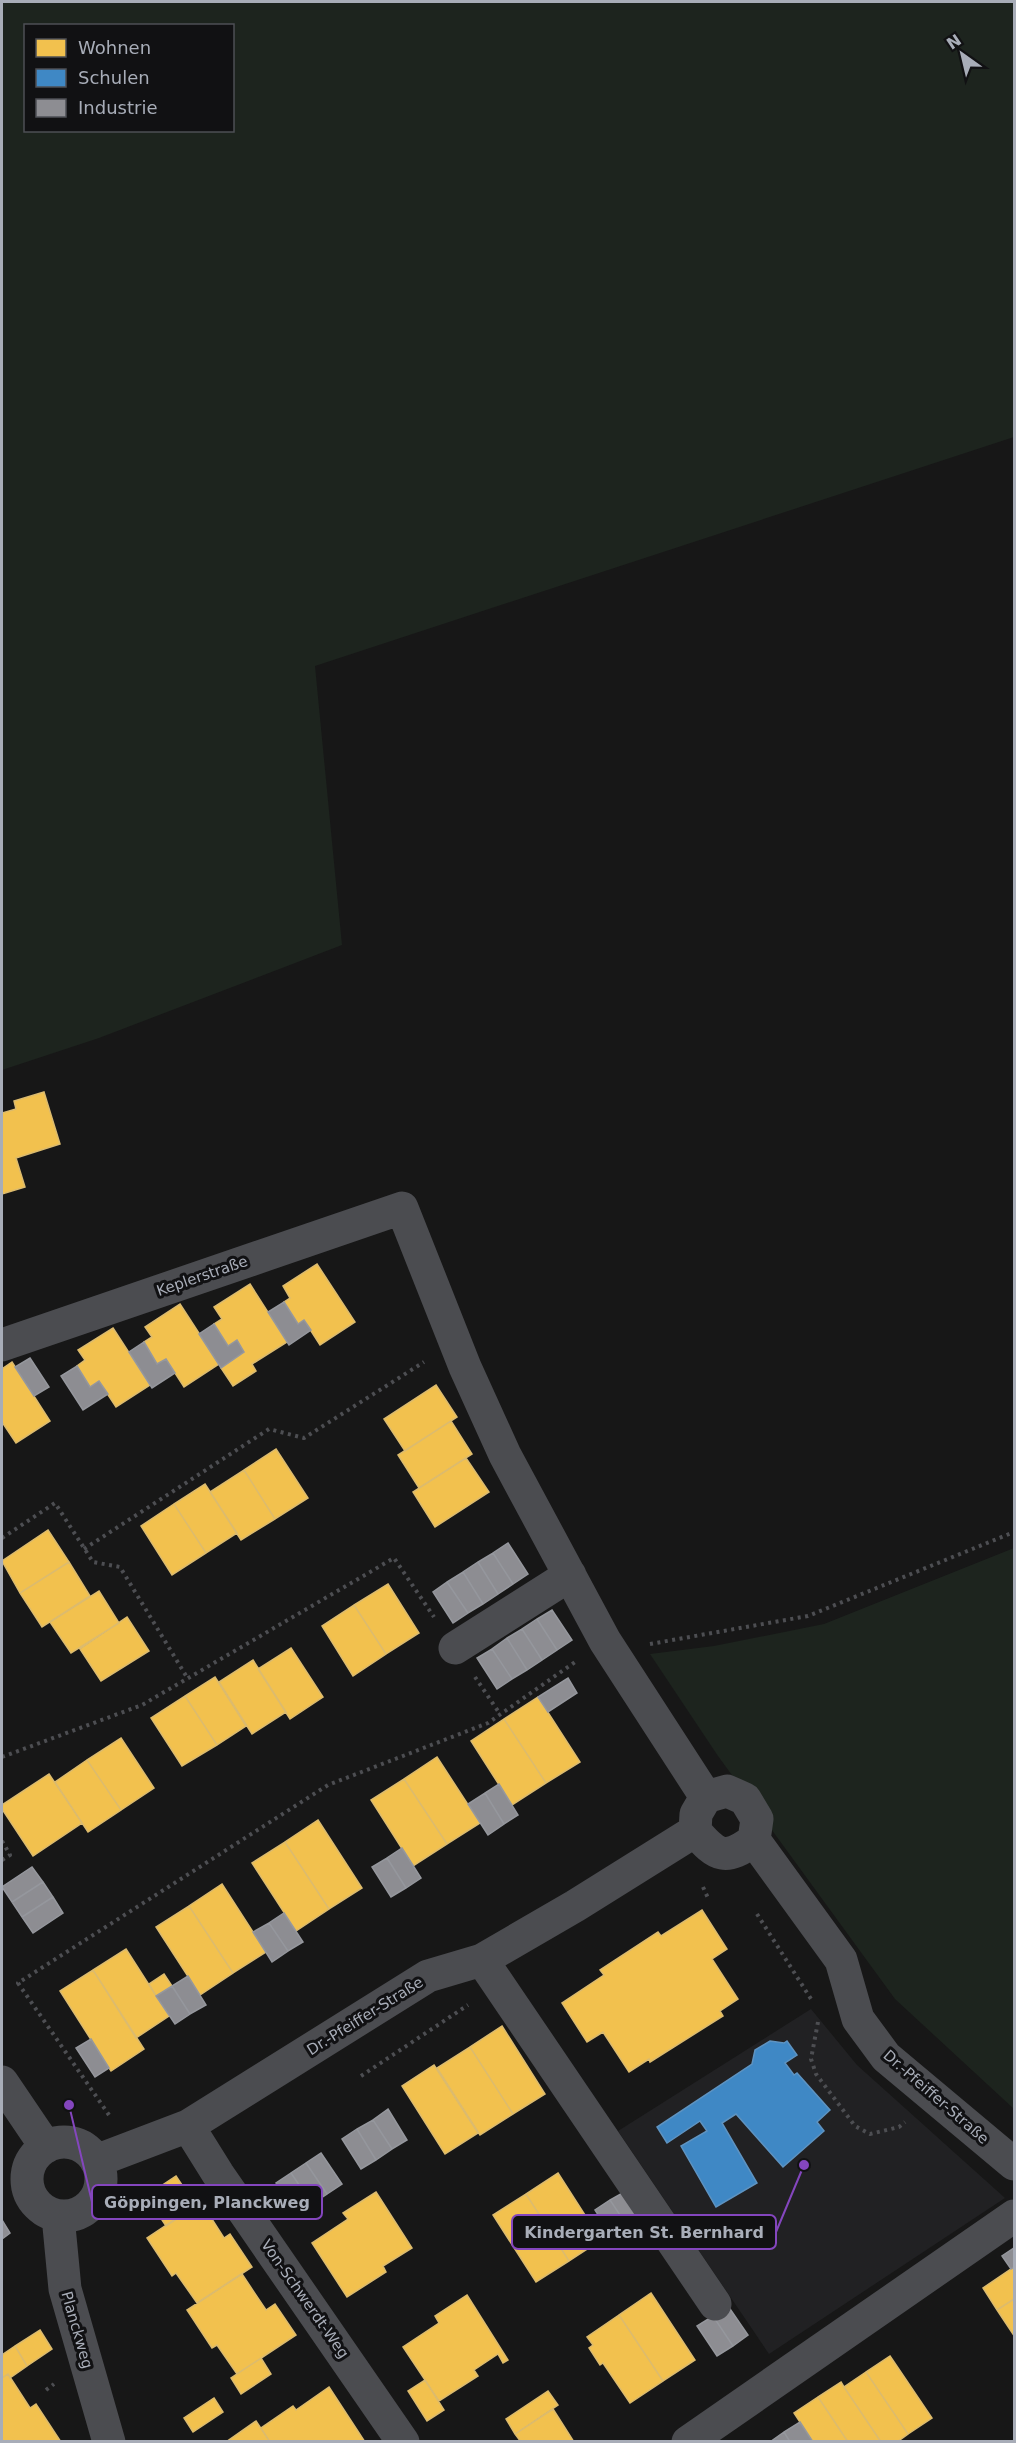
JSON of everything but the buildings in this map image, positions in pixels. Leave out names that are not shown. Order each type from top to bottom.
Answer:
[{"type":"street","name":"Keplerstraße","points":[[2,1346],[402,1208],[455,1342]]},
{"type":"street","points":[[455,1342],[505,1455],[608,1646],[706,1797]]},
{"type":"street","points":[[455,1648],[570,1575]]},
{"type":"street","points":[[727,1791],[745,1799],[758,1819],[754,1840],[737,1853],[721,1855],[708,1847],[695,1831],[696,1814],[706,1797],[727,1791]]},
{"type":"street","name":"Dr.-Pfeiffer-Straße","points":[[96,2162],[188,2126],[428,1976],[490,1973],[575,1906],[695,1831]]},
{"type":"street","name":"Dr.-Pfeiffer-Straße","points":[[754,1840],[841,1960],[858,2019],[886,2057],[1014,2164]]},
{"type":"street","points":[[490,1973],[715,2304]]},
{"type":"street","points":[[2,2082],[46,2147]]},
{"type":"street","name":"Von-Schwerdt-Weg","points":[[188,2126],[218,2174],[403,2442]]},
{"type":"street","points":[[57,2143],[80,2146],[96,2162],[100,2173],[100,2185],[97,2196],[90,2205],[69,2216],[58,2216],[38,2206],[31,2197],[27,2185],[27,2174],[37,2154],[46,2147],[57,2143]]},
{"type":"street","name":"Planckweg","points":[[58,2216],[65,2289],[110,2442]]},
{"type":"street","points":[[688,2442],[1014,2216]]},
{"type":"path","points":[[84,1549],[269,1429],[304,1438],[455,1342]]},
{"type":"path","points":[[2,1538],[55,1503],[93,1562],[120,1567],[188,1678]]},
{"type":"path","points":[[131,2148],[18,1983],[328,1785],[488,1723],[608,1646],[808,1616],[1014,1532]]},
{"type":"path","points":[[2,1757],[142,1706],[394,1558]]},
{"type":"path","points":[[2,1841],[10,1855],[2,1860]]},
{"type":"path","points":[[756,1911],[811,1999],[858,2019]]},
{"type":"path","points":[[361,2076],[490,1973]]},
{"type":"path","points":[[822,2004],[811,2059],[816,2074],[855,2126],[870,2134],[899,2127],[934,2097]]},
{"type":"shaded area","points":[[2,2],[1014,2],[1014,437],[315,666],[342,945],[99,1038],[2,1070]]},
{"type":"shaded area","points":[[1014,1548],[1014,2109],[895,1999],[718,1756],[650,1654],[714,1646],[824,1624]]},
{"type":"shaded area","points":[[811,2009],[857,2065],[1005,2198],[769,2354],[618,2131]]},
{"type":"place","name":"Göppingen, Planckweg","points":[[69,2105]]},
{"type":"place","name":"Kindergarten St. Bernhard","points":[[804,2165]]}]
